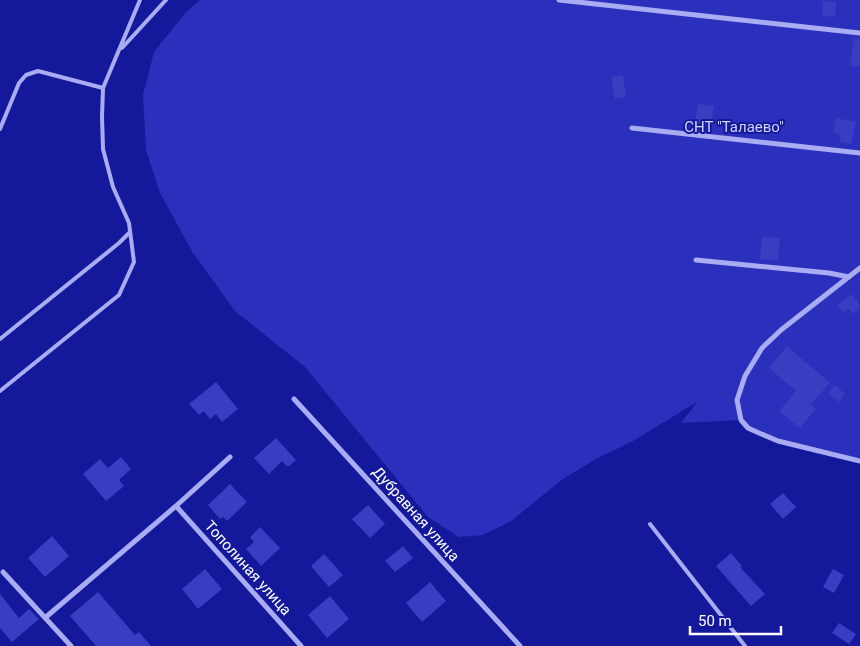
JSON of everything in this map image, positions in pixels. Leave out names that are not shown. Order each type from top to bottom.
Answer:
[{"type":"street","points":[[559,0],[860,33]]},
{"type":"street","points":[[632,128],[860,153]]},
{"type":"street","points":[[696,260],[829,273],[849,277]]},
{"type":"street","points":[[860,268],[781,330],[762,348],[745,376],[737,400],[742,420],[748,428],[778,441],[860,461]]},
{"type":"street","name":"Дубравная улица","points":[[294,399],[520,646]]},
{"type":"street","points":[[46,617],[176,506],[230,457]]},
{"type":"street","name":"Тополиная улица","points":[[176,506],[301,646]]},
{"type":"street","points":[[3,572],[71,646]]},
{"type":"lane","points":[[0,391],[119,295],[134,262],[128,223],[113,187],[103,149],[102,118],[103,88],[140,0]]},
{"type":"lane","points":[[119,52],[166,0]]},
{"type":"lane","points":[[0,128],[18,83],[26,75],[38,71],[103,88]]},
{"type":"lane","points":[[0,339],[119,243],[130,232]]},
{"type":"lane","points":[[650,524],[745,646]]},
{"type":"green space","name":"СНТ \"Талаево\"","points":[[200,0],[860,0],[860,461],[778,441],[759,433],[741,420],[681,423],[697,402],[633,441],[596,459],[563,479],[511,521],[483,535],[459,537],[428,517],[305,367],[235,311],[193,253],[160,193],[146,150],[143,95],[154,52],[186,12]]},
{"type":"building","points":[[823,1],[836,2],[835,17],[822,16]]},
{"type":"building","points":[[854,38],[860,39],[860,67],[850,66]]},
{"type":"building","points":[[623,75],[626,97],[615,99],[611,77]]},
{"type":"building","points":[[698,104],[714,106],[711,128],[694,125]]},
{"type":"building","points":[[836,118],[856,122],[851,144],[840,142],[841,135],[833,133]]},
{"type":"building","points":[[762,237],[780,238],[778,261],[760,259]]},
{"type":"building","points":[[851,294],[860,305],[860,308],[853,314],[849,309],[844,313],[837,305]]},
{"type":"building","points":[[787,346],[830,383],[811,404],[816,409],[800,428],[779,411],[796,391],[769,368]]},
{"type":"building","points":[[216,382],[238,409],[222,422],[216,414],[210,419],[204,411],[199,415],[189,404]]},
{"type":"building","points":[[835,385],[845,394],[839,402],[828,393]]},
{"type":"building","points":[[276,438],[296,460],[288,467],[282,461],[269,474],[254,458]]},
{"type":"building","points":[[121,457],[131,469],[119,480],[124,486],[106,501],[83,474],[100,459],[108,468]]},
{"type":"building","points":[[230,484],[247,502],[227,521],[223,517],[220,519],[208,505]]},
{"type":"building","points":[[783,493],[796,507],[783,519],[770,504]]},
{"type":"building","points":[[368,505],[385,524],[370,538],[352,519]]},
{"type":"building","points":[[260,527],[280,548],[261,566],[246,549],[254,542],[250,537]]},
{"type":"building","points":[[52,536],[69,556],[45,577],[28,558]]},
{"type":"building","points":[[403,546],[413,558],[395,572],[385,561]]},
{"type":"building","points":[[731,553],[742,566],[740,567],[765,594],[751,606],[716,566]]},
{"type":"building","points":[[324,554],[343,575],[329,587],[311,566]]},
{"type":"building","points":[[205,569],[222,589],[198,609],[182,589]]},
{"type":"building","points":[[833,569],[844,575],[834,593],[823,587]]},
{"type":"building","points":[[430,582],[446,601],[422,622],[406,603]]},
{"type":"building","points":[[98,592],[135,635],[139,632],[151,646],[96,646],[70,616]]},
{"type":"building","points":[[0,594],[19,618],[29,609],[39,619],[12,642],[0,628]]},
{"type":"building","points":[[330,596],[349,619],[327,638],[308,615]]},
{"type":"building","points":[[839,623],[856,634],[849,644],[832,633]]}]
